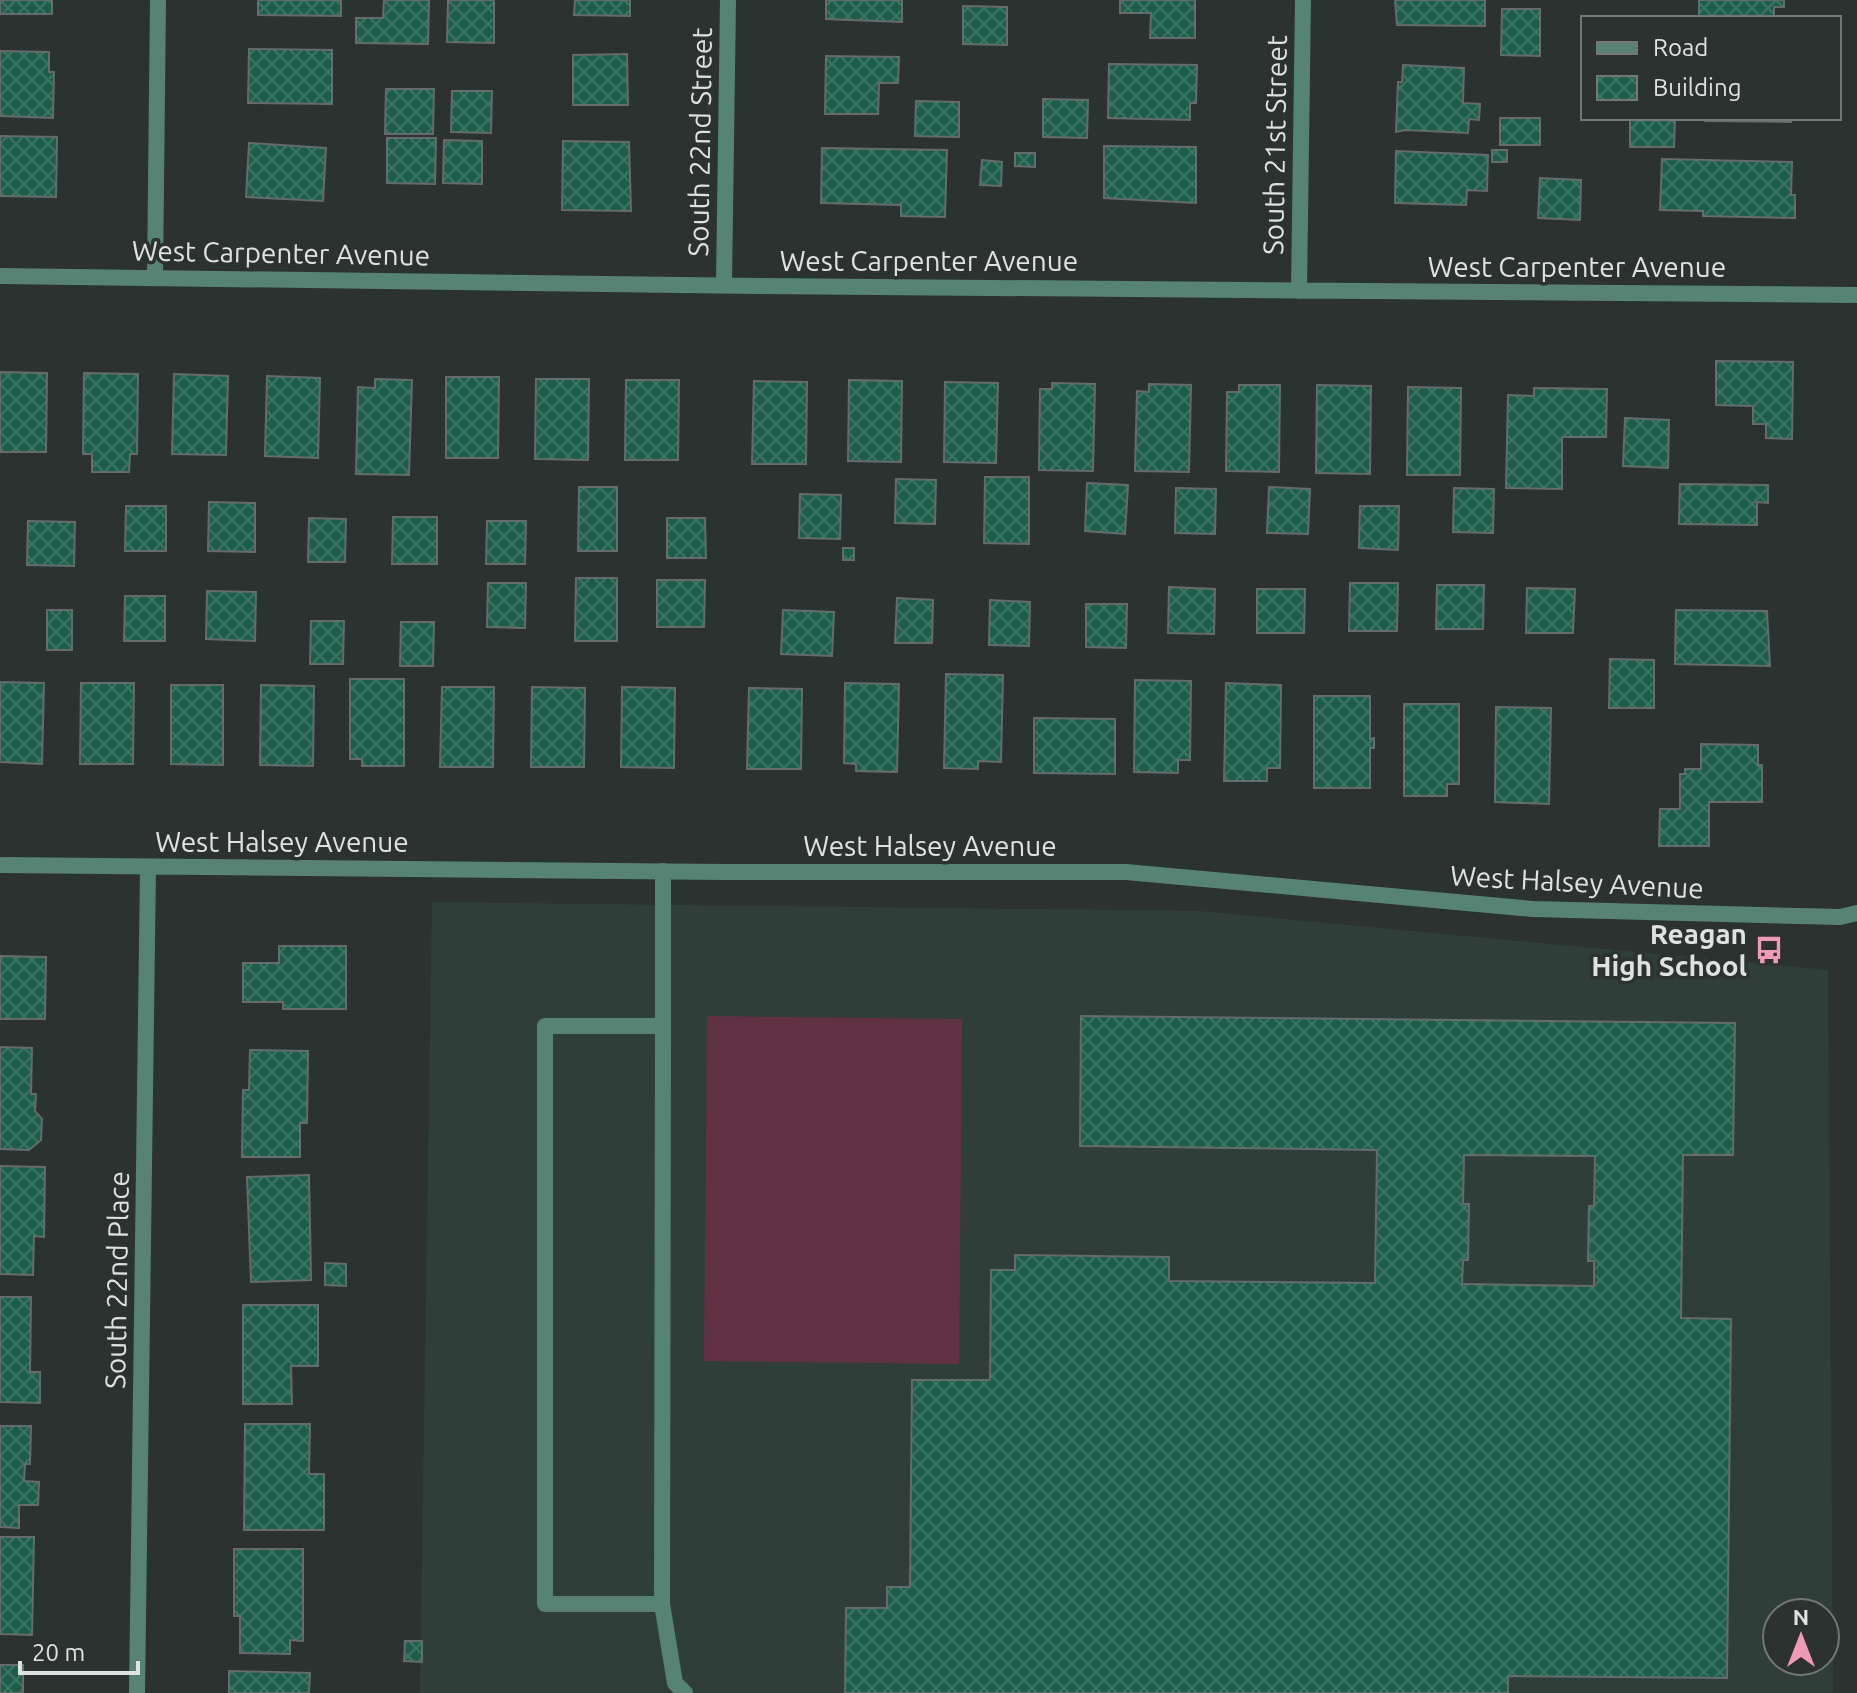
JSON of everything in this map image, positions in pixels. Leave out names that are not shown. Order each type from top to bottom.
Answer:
[{"type":"street","points":[[155,278],[158,0]]},
{"type":"street","name":"South 22nd Street","points":[[724,284],[728,0]]},
{"type":"street","name":"South 21st Street","points":[[1299,291],[1303,0]]},
{"type":"street","name":"West Carpenter Avenue","points":[[0,276],[1857,295]]},
{"type":"street","name":"West Halsey Avenue","points":[[0,865],[1126,872],[1533,909],[1840,917],[1857,913]]},
{"type":"street","name":"South 22nd Place","points":[[137,1693],[148,867]]},
{"type":"street","points":[[663,871],[662,1604],[675,1683],[685,1693]]},
{"type":"street","points":[[662,1604],[545,1604],[545,1026],[663,1026]]},
{"type":"shaded area","points":[[432,902],[1199,911],[1828,970],[1832,1597],[1761,1597],[1761,1677],[1833,1677],[1833,1693],[420,1693]]},
{"type":"shaded area","points":[[707,1016],[962,1019],[959,1364],[704,1361]]},
{"type":"building","points":[[0,0],[52,0],[52,14],[0,14]]},
{"type":"building","points":[[258,0],[341,0],[341,16],[258,15]]},
{"type":"building","points":[[384,0],[429,0],[428,44],[356,43],[356,18],[383,18]]},
{"type":"building","points":[[448,0],[494,0],[494,43],[447,42]]},
{"type":"building","points":[[575,0],[630,0],[630,16],[574,15]]},
{"type":"building","points":[[826,0],[902,0],[902,22],[826,19]]},
{"type":"building","points":[[1120,0],[1195,0],[1195,38],[1150,38],[1151,13],[1120,13]]},
{"type":"building","points":[[1395,0],[1485,0],[1485,26],[1397,25]]},
{"type":"building","points":[[1699,0],[1784,0],[1784,7],[1774,7],[1774,16],[1699,16]]},
{"type":"building","points":[[963,6],[1007,7],[1007,45],[963,44]]},
{"type":"building","points":[[1502,9],[1540,9],[1540,56],[1501,55]]},
{"type":"building","points":[[249,49],[332,50],[332,104],[248,103]]},
{"type":"building","points":[[0,51],[49,52],[49,72],[54,72],[53,118],[0,116]]},
{"type":"building","points":[[627,54],[628,105],[573,105],[573,55]]},
{"type":"building","points":[[826,56],[899,57],[898,83],[879,83],[878,114],[825,114]]},
{"type":"building","points":[[1109,64],[1197,65],[1196,103],[1190,103],[1190,120],[1108,118]]},
{"type":"building","points":[[1403,65],[1464,68],[1463,103],[1480,104],[1479,120],[1469,119],[1468,133],[1396,132],[1398,82],[1402,82]]},
{"type":"building","points":[[386,89],[434,89],[433,134],[385,134]]},
{"type":"building","points":[[452,91],[492,91],[491,133],[451,132]]},
{"type":"building","points":[[1043,99],[1088,100],[1087,138],[1043,137]]},
{"type":"building","points":[[916,101],[959,102],[959,137],[915,136]]},
{"type":"building","points":[[1500,118],[1540,118],[1540,145],[1500,145]]},
{"type":"building","points":[[1630,120],[1675,120],[1674,147],[1630,147]]},
{"type":"building","points":[[1791,120],[1791,122],[1705,121]]},
{"type":"building","points":[[0,136],[57,137],[56,197],[0,196]]},
{"type":"building","points":[[387,138],[436,138],[435,184],[387,183]]},
{"type":"building","points":[[444,140],[482,141],[482,184],[443,183]]},
{"type":"building","points":[[563,141],[629,142],[631,211],[562,210]]},
{"type":"building","points":[[249,143],[326,148],[323,201],[246,197]]},
{"type":"building","points":[[1104,146],[1196,147],[1196,203],[1104,198]]},
{"type":"building","points":[[822,148],[947,150],[945,217],[901,216],[901,205],[821,203]]},
{"type":"building","points":[[1492,150],[1507,150],[1507,162],[1492,162]]},
{"type":"building","points":[[1396,151],[1488,155],[1487,191],[1467,190],[1466,205],[1395,203]]},
{"type":"building","points":[[1015,153],[1035,153],[1035,167],[1015,166]]},
{"type":"building","points":[[1662,159],[1792,162],[1791,195],[1795,195],[1795,218],[1703,216],[1703,211],[1660,210]]},
{"type":"building","points":[[982,160],[1002,162],[1001,186],[980,185]]},
{"type":"building","points":[[1540,178],[1581,180],[1580,220],[1538,218]]},
{"type":"building","points":[[1716,361],[1793,362],[1792,439],[1766,438],[1766,424],[1753,424],[1753,406],[1716,405]]},
{"type":"building","points":[[0,372],[47,373],[46,452],[0,452]]},
{"type":"building","points":[[84,373],[138,374],[137,454],[130,454],[129,472],[92,472],[92,454],[83,454]]},
{"type":"building","points":[[174,374],[228,376],[226,455],[172,454]]},
{"type":"building","points":[[267,376],[320,378],[318,458],[265,456]]},
{"type":"building","points":[[446,377],[499,377],[498,458],[446,458]]},
{"type":"building","points":[[375,379],[412,380],[409,475],[356,474],[358,387],[375,388]]},
{"type":"building","points":[[536,379],[589,379],[588,460],[535,459]]},
{"type":"building","points":[[626,380],[679,380],[678,460],[625,460]]},
{"type":"building","points":[[849,380],[902,381],[901,462],[848,461]]},
{"type":"building","points":[[754,381],[807,382],[806,464],[752,464]]},
{"type":"building","points":[[945,382],[998,383],[996,463],[944,462]]},
{"type":"building","points":[[1052,383],[1095,384],[1093,471],[1039,470],[1040,389],[1052,389]]},
{"type":"building","points":[[1149,384],[1191,385],[1189,472],[1135,471],[1137,391],[1149,392]]},
{"type":"building","points":[[1239,385],[1280,385],[1279,472],[1226,471],[1227,392],[1239,392]]},
{"type":"building","points":[[1317,385],[1371,386],[1370,474],[1316,473]]},
{"type":"building","points":[[1408,387],[1461,388],[1460,475],[1407,475]]},
{"type":"building","points":[[1534,388],[1607,389],[1606,437],[1562,437],[1562,489],[1506,488],[1508,395],[1534,396]]},
{"type":"building","points":[[1625,418],[1669,420],[1668,468],[1623,466]]},
{"type":"building","points":[[985,477],[1029,477],[1029,544],[984,543]]},
{"type":"building","points":[[896,479],[936,480],[935,524],[895,523]]},
{"type":"building","points":[[1087,483],[1128,485],[1125,534],[1085,531]]},
{"type":"building","points":[[1680,484],[1768,485],[1768,503],[1757,502],[1757,525],[1679,524]]},
{"type":"building","points":[[579,487],[617,487],[617,551],[578,551]]},
{"type":"building","points":[[1269,487],[1310,489],[1308,534],[1267,533]]},
{"type":"building","points":[[1176,488],[1216,489],[1215,534],[1175,533]]},
{"type":"building","points":[[1454,488],[1494,489],[1493,533],[1453,532]]},
{"type":"building","points":[[800,494],[841,495],[840,539],[799,538]]},
{"type":"building","points":[[209,502],[255,503],[255,552],[208,551]]},
{"type":"building","points":[[126,506],[166,506],[166,551],[125,551]]},
{"type":"building","points":[[1360,506],[1399,506],[1398,550],[1359,548]]},
{"type":"building","points":[[393,517],[437,517],[437,564],[392,564]]},
{"type":"building","points":[[309,518],[346,519],[345,562],[308,562]]},
{"type":"building","points":[[667,518],[705,518],[706,558],[667,558]]},
{"type":"building","points":[[28,521],[75,522],[74,566],[27,565]]},
{"type":"building","points":[[487,521],[526,521],[525,564],[486,564]]},
{"type":"building","points":[[843,548],[854,548],[854,560],[843,560]]},
{"type":"building","points":[[576,578],[617,578],[617,641],[575,641]]},
{"type":"building","points":[[657,580],[705,580],[704,627],[657,627]]},
{"type":"building","points":[[488,583],[526,583],[525,628],[487,627]]},
{"type":"building","points":[[1350,583],[1398,583],[1397,631],[1349,631]]},
{"type":"building","points":[[1437,585],[1484,585],[1483,629],[1436,629]]},
{"type":"building","points":[[1169,587],[1215,589],[1214,634],[1168,633]]},
{"type":"building","points":[[1527,588],[1575,589],[1573,633],[1526,633]]},
{"type":"building","points":[[1257,589],[1305,589],[1304,633],[1257,633]]},
{"type":"building","points":[[207,591],[256,592],[255,641],[206,639]]},
{"type":"building","points":[[125,596],[165,596],[165,641],[124,641]]},
{"type":"building","points":[[897,598],[933,600],[932,643],[895,643]]},
{"type":"building","points":[[990,600],[1030,602],[1029,646],[989,645]]},
{"type":"building","points":[[1086,604],[1127,604],[1126,648],[1086,647]]},
{"type":"building","points":[[47,610],[72,610],[72,650],[47,650]]},
{"type":"building","points":[[783,610],[834,612],[832,656],[781,654]]},
{"type":"building","points":[[1676,610],[1767,611],[1770,666],[1675,664]]},
{"type":"building","points":[[311,621],[344,621],[343,664],[310,664]]},
{"type":"building","points":[[401,622],[434,622],[433,666],[400,666]]},
{"type":"building","points":[[1610,659],[1654,660],[1654,708],[1609,708]]},
{"type":"building","points":[[946,674],[1003,675],[1001,762],[978,761],[978,769],[944,768]]},
{"type":"building","points":[[350,679],[404,679],[404,766],[362,766],[362,759],[350,759]]},
{"type":"building","points":[[1135,680],[1191,681],[1190,760],[1178,760],[1178,773],[1134,772]]},
{"type":"building","points":[[0,682],[44,683],[42,764],[0,762]]},
{"type":"building","points":[[81,683],[134,683],[133,764],[80,764]]},
{"type":"building","points":[[845,683],[899,684],[897,772],[856,771],[856,764],[844,763]]},
{"type":"building","points":[[1226,683],[1281,685],[1280,768],[1267,768],[1267,781],[1224,781]]},
{"type":"building","points":[[171,685],[223,685],[223,765],[171,764]]},
{"type":"building","points":[[261,685],[314,686],[313,766],[260,765]]},
{"type":"building","points":[[442,687],[494,687],[493,767],[440,767]]},
{"type":"building","points":[[532,687],[585,688],[584,767],[531,767]]},
{"type":"building","points":[[622,687],[675,688],[674,768],[621,767]]},
{"type":"building","points":[[749,688],[802,689],[801,769],[747,769]]},
{"type":"building","points":[[1314,696],[1370,696],[1370,739],[1374,738],[1374,748],[1370,748],[1370,788],[1314,788]]},
{"type":"building","points":[[1404,704],[1459,704],[1459,784],[1447,784],[1447,796],[1404,796]]},
{"type":"building","points":[[1496,707],[1551,708],[1549,804],[1495,802]]},
{"type":"building","points":[[1034,718],[1115,719],[1115,774],[1034,773]]},
{"type":"building","points":[[1701,744],[1758,745],[1758,765],[1762,765],[1762,802],[1709,802],[1709,846],[1659,846],[1660,809],[1680,809],[1680,774],[1685,774],[1685,769],[1701,769]]},
{"type":"building","points":[[279,946],[346,946],[346,1009],[283,1009],[283,1002],[243,1002],[243,963],[279,963]]},
{"type":"building","points":[[0,956],[46,957],[45,1019],[0,1019]]},
{"type":"building","points":[[1081,1016],[1735,1023],[1733,1155],[1683,1155],[1681,1318],[1731,1319],[1727,1678],[1508,1676],[1508,1693],[845,1693],[846,1608],[887,1608],[887,1587],[910,1587],[912,1380],[990,1380],[991,1270],[1015,1270],[1015,1255],[1169,1257],[1169,1281],[1375,1283],[1377,1150],[1080,1146]],"holes":[[[1464,1155],[1595,1156],[1594,1206],[1589,1206],[1588,1261],[1594,1261],[1594,1286],[1462,1284],[1463,1260],[1468,1260],[1469,1204],[1463,1204]]]},
{"type":"building","points":[[0,1047],[32,1048],[31,1094],[36,1094],[35,1111],[42,1119],[41,1140],[29,1150],[0,1149]]},
{"type":"building","points":[[250,1050],[308,1051],[307,1123],[300,1123],[300,1157],[242,1157],[243,1090],[249,1090]]},
{"type":"building","points":[[0,1166],[45,1167],[44,1237],[34,1236],[33,1275],[0,1274]]},
{"type":"building","points":[[309,1175],[311,1280],[251,1282],[247,1177]]},
{"type":"building","points":[[325,1263],[346,1264],[346,1286],[325,1285]]},
{"type":"building","points":[[0,1297],[31,1297],[30,1372],[40,1372],[40,1403],[0,1402]]},
{"type":"building","points":[[243,1305],[318,1305],[318,1366],[291,1366],[292,1404],[243,1404]]},
{"type":"building","points":[[245,1424],[310,1424],[309,1474],[324,1474],[324,1530],[244,1530]]},
{"type":"building","points":[[0,1426],[31,1426],[30,1464],[25,1464],[24,1481],[39,1482],[38,1505],[19,1505],[19,1528],[0,1527]]},
{"type":"building","points":[[0,1537],[34,1537],[32,1635],[0,1634]]},
{"type":"building","points":[[234,1549],[303,1549],[303,1641],[290,1640],[290,1654],[240,1653],[240,1616],[234,1616]]},
{"type":"building","points":[[405,1641],[422,1641],[422,1662],[404,1661]]},
{"type":"building","points":[[0,1665],[23,1665],[23,1693],[0,1693]]},
{"type":"building","points":[[229,1671],[310,1673],[309,1693],[229,1693]]},
{"type":"place","name":"Reagan High School","points":[[1769,950]]}]
